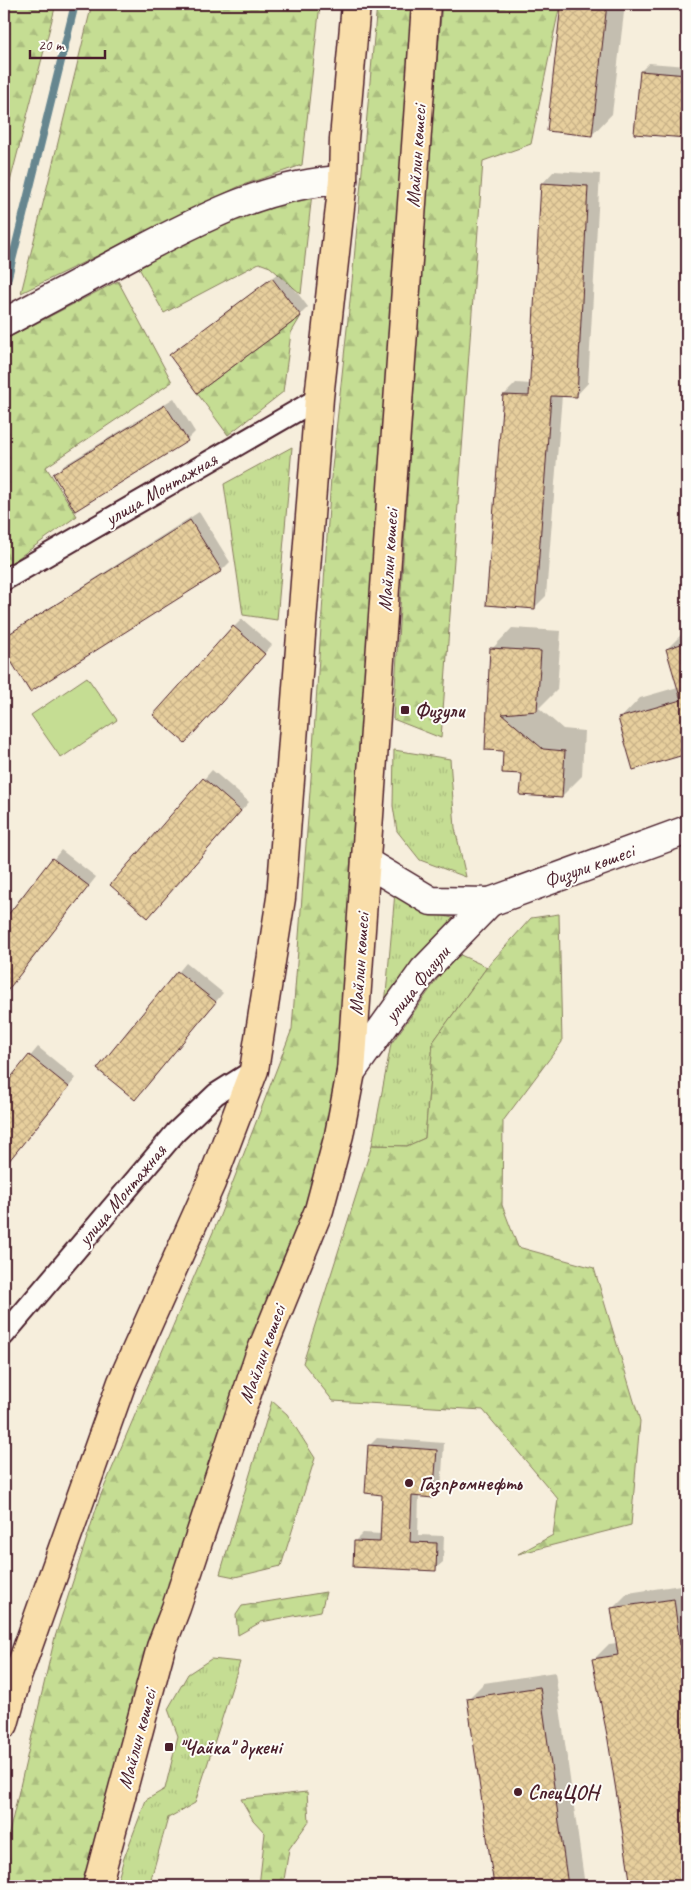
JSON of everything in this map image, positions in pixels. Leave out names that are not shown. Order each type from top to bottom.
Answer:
[{"type":"main road","points":[[4,1724],[16,1676],[122,1382],[211,1183],[254,1070],[281,898],[319,398],[343,180],[344,139],[356,4]]},
{"type":"main road","name":"Майлин көшесі","points":[[97,1886],[161,1647],[176,1608],[259,1357],[319,1210],[339,1135],[351,1072],[426,4]]},
{"type":"street","points":[[4,323],[208,215],[263,194],[320,181],[343,180]]},
{"type":"street","name":"улица Монтажная","points":[[4,580],[319,398]]},
{"type":"street","name":"Физули көшесі","points":[[490,902],[687,830]]},
{"type":"street","points":[[366,862],[431,901],[490,902]]},
{"type":"street","name":"улица Физули","points":[[351,1072],[424,970],[490,902]]},
{"type":"street","name":"улица Монтажная","points":[[4,1335],[176,1132],[216,1094],[254,1070]]},
{"type":"green space","points":[[4,4],[56,4],[4,205]]},
{"type":"green space","points":[[92,4],[320,4],[302,165],[240,186],[21,293]]},
{"type":"green space","points":[[377,4],[414,4],[342,1069],[302,1221],[249,1353],[125,1726],[83,1886],[4,1886],[4,1855],[55,1637],[100,1497],[219,1218],[292,1029],[331,477],[352,282]]},
{"type":"green space","points":[[442,4],[560,4],[531,144],[483,161],[441,738],[393,719],[427,180]]},
{"type":"green space","points":[[312,193],[301,294],[270,267],[259,263],[164,313],[135,261],[210,222]]},
{"type":"green space","points":[[118,281],[172,382],[46,467],[77,516],[4,568],[4,340]]},
{"type":"green space","points":[[301,316],[291,333],[283,392],[228,435],[197,393]]},
{"type":"green space","points":[[292,447],[277,620],[243,615],[224,484]]},
{"type":"green space","points":[[87,677],[117,720],[61,758],[31,715]]},
{"type":"green space","points":[[394,750],[450,759],[455,828],[466,877],[420,860],[397,831],[393,806]]},
{"type":"green space","points":[[395,892],[425,911],[460,920],[385,1006]]},
{"type":"green space","points":[[559,914],[562,1042],[503,1121],[502,1205],[518,1247],[594,1268],[640,1421],[631,1525],[518,1554],[553,1535],[558,1499],[483,1410],[333,1401],[303,1363],[372,1145],[407,1146],[425,1138],[433,1042],[487,967],[531,918]]},
{"type":"green space","points":[[456,953],[487,967],[433,1042],[425,1138],[407,1146],[372,1145],[391,1044]]},
{"type":"green space","points":[[272,1401],[287,1414],[315,1458],[281,1566],[235,1577],[220,1574]]},
{"type":"green space","points":[[326,1592],[321,1611],[261,1622],[238,1635],[236,1615],[242,1606]]},
{"type":"green space","points":[[211,1659],[240,1662],[195,1803],[168,1818],[149,1886],[116,1886],[124,1858],[146,1800],[165,1789],[178,1736],[168,1709],[188,1674]]},
{"type":"green space","points":[[307,1792],[309,1821],[289,1849],[283,1886],[259,1886],[265,1833],[253,1820],[241,1799]]},
{"type":"building","points":[[561,4],[607,4],[592,136],[547,131]]},
{"type":"building","points":[[640,71],[687,75],[687,138],[634,134]]},
{"type":"building","points":[[541,183],[588,186],[577,397],[551,396],[535,609],[486,605],[503,395],[529,396]]},
{"type":"building","points":[[272,278],[301,316],[197,393],[169,355]]},
{"type":"building","points":[[165,405],[188,441],[75,511],[53,474]]},
{"type":"building","points":[[190,520],[222,571],[30,692],[4,650],[4,637]]},
{"type":"building","points":[[233,626],[265,654],[185,743],[153,715]]},
{"type":"building","points":[[687,642],[687,754],[633,770],[618,718],[681,700],[666,649]]},
{"type":"building","points":[[490,648],[541,651],[537,711],[502,714],[543,749],[565,751],[562,798],[520,795],[522,774],[502,773],[503,751],[485,750]]},
{"type":"building","points":[[203,778],[241,811],[148,918],[110,885]]},
{"type":"building","points":[[52,858],[89,886],[4,995],[4,920]]},
{"type":"building","points":[[177,971],[216,1002],[135,1100],[97,1069]]},
{"type":"building","points":[[29,1055],[69,1087],[4,1167],[4,1086]]},
{"type":"building","points":[[368,1445],[437,1450],[433,1498],[412,1496],[410,1542],[437,1543],[436,1571],[353,1567],[354,1541],[380,1542],[382,1495],[365,1493]]},
{"type":"building","points":[[674,1599],[680,1645],[687,1644],[687,1886],[631,1886],[608,1740],[592,1659],[618,1655],[611,1608]]},
{"type":"building","name":"СпецЦОН","points":[[540,1687],[568,1886],[494,1886],[467,1698]]},
{"type":"waterway","points":[[4,293],[75,4]]},
{"type":"place","name":"Физули","points":[[405,710]]},
{"type":"place","name":"Газпромнефть","points":[[409,1483]]},
{"type":"place","name":"\"Чайка\" дүкені","points":[[169,1747]]},
{"type":"place","name":"СпецЦОН","points":[[518,1792]]}]
